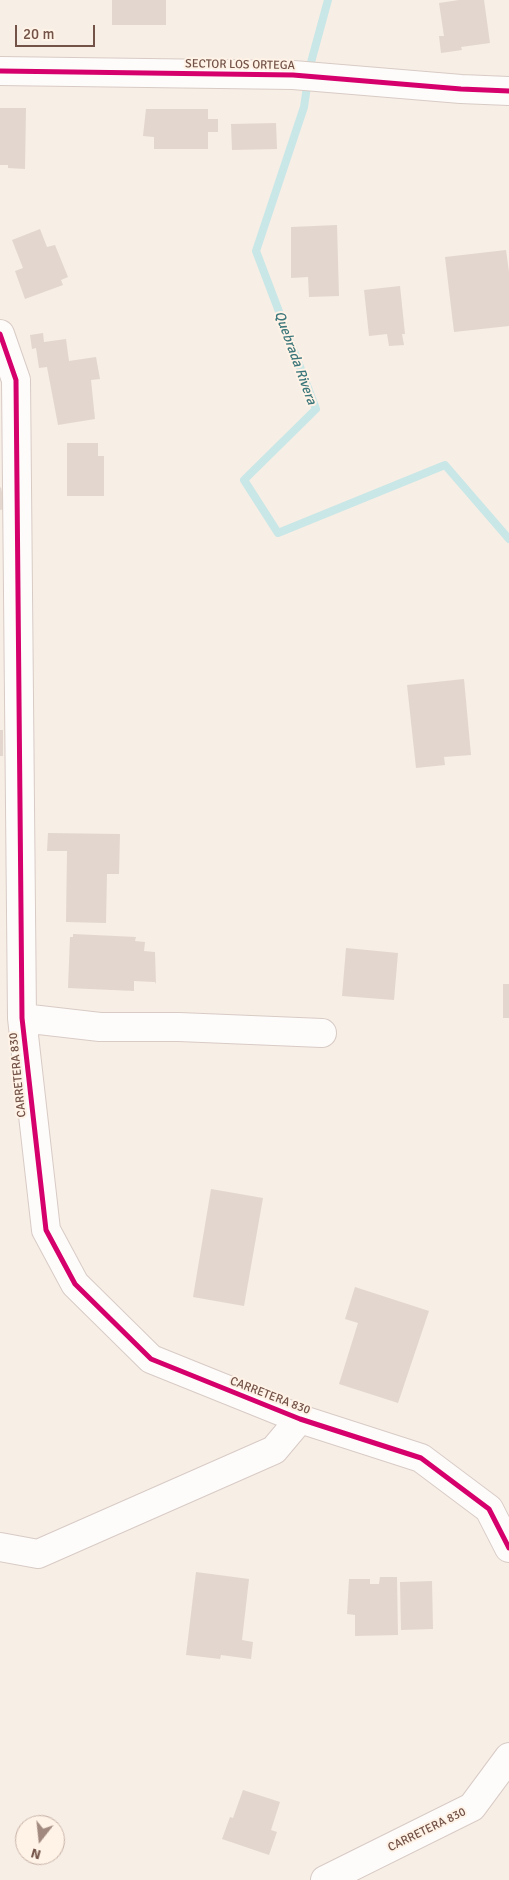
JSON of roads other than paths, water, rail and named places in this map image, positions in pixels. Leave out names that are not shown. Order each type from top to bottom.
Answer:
[{"type":"street","name":"SECTOR LOS ORTEGA","points":[[0,71],[293,75],[461,89],[509,90]]},
{"type":"street","name":"CARRETERA 830","points":[[0,334],[16,380],[22,1018],[46,1230],[74,1284],[151,1359],[300,1419],[420,1458],[489,1509],[509,1548]]},
{"type":"street","points":[[22,1018],[100,1027],[180,1027],[322,1033]]},
{"type":"street","points":[[0,1547],[38,1554],[274,1450],[300,1419]]},
{"type":"street","name":"CARRETERA 830","points":[[326,1880],[472,1807],[509,1757]]},
{"type":"waterway","name":"Quebrada Rivera","points":[[328,0],[310,66],[304,107],[256,251],[316,409],[244,480],[278,533],[445,465],[509,539]]}]
